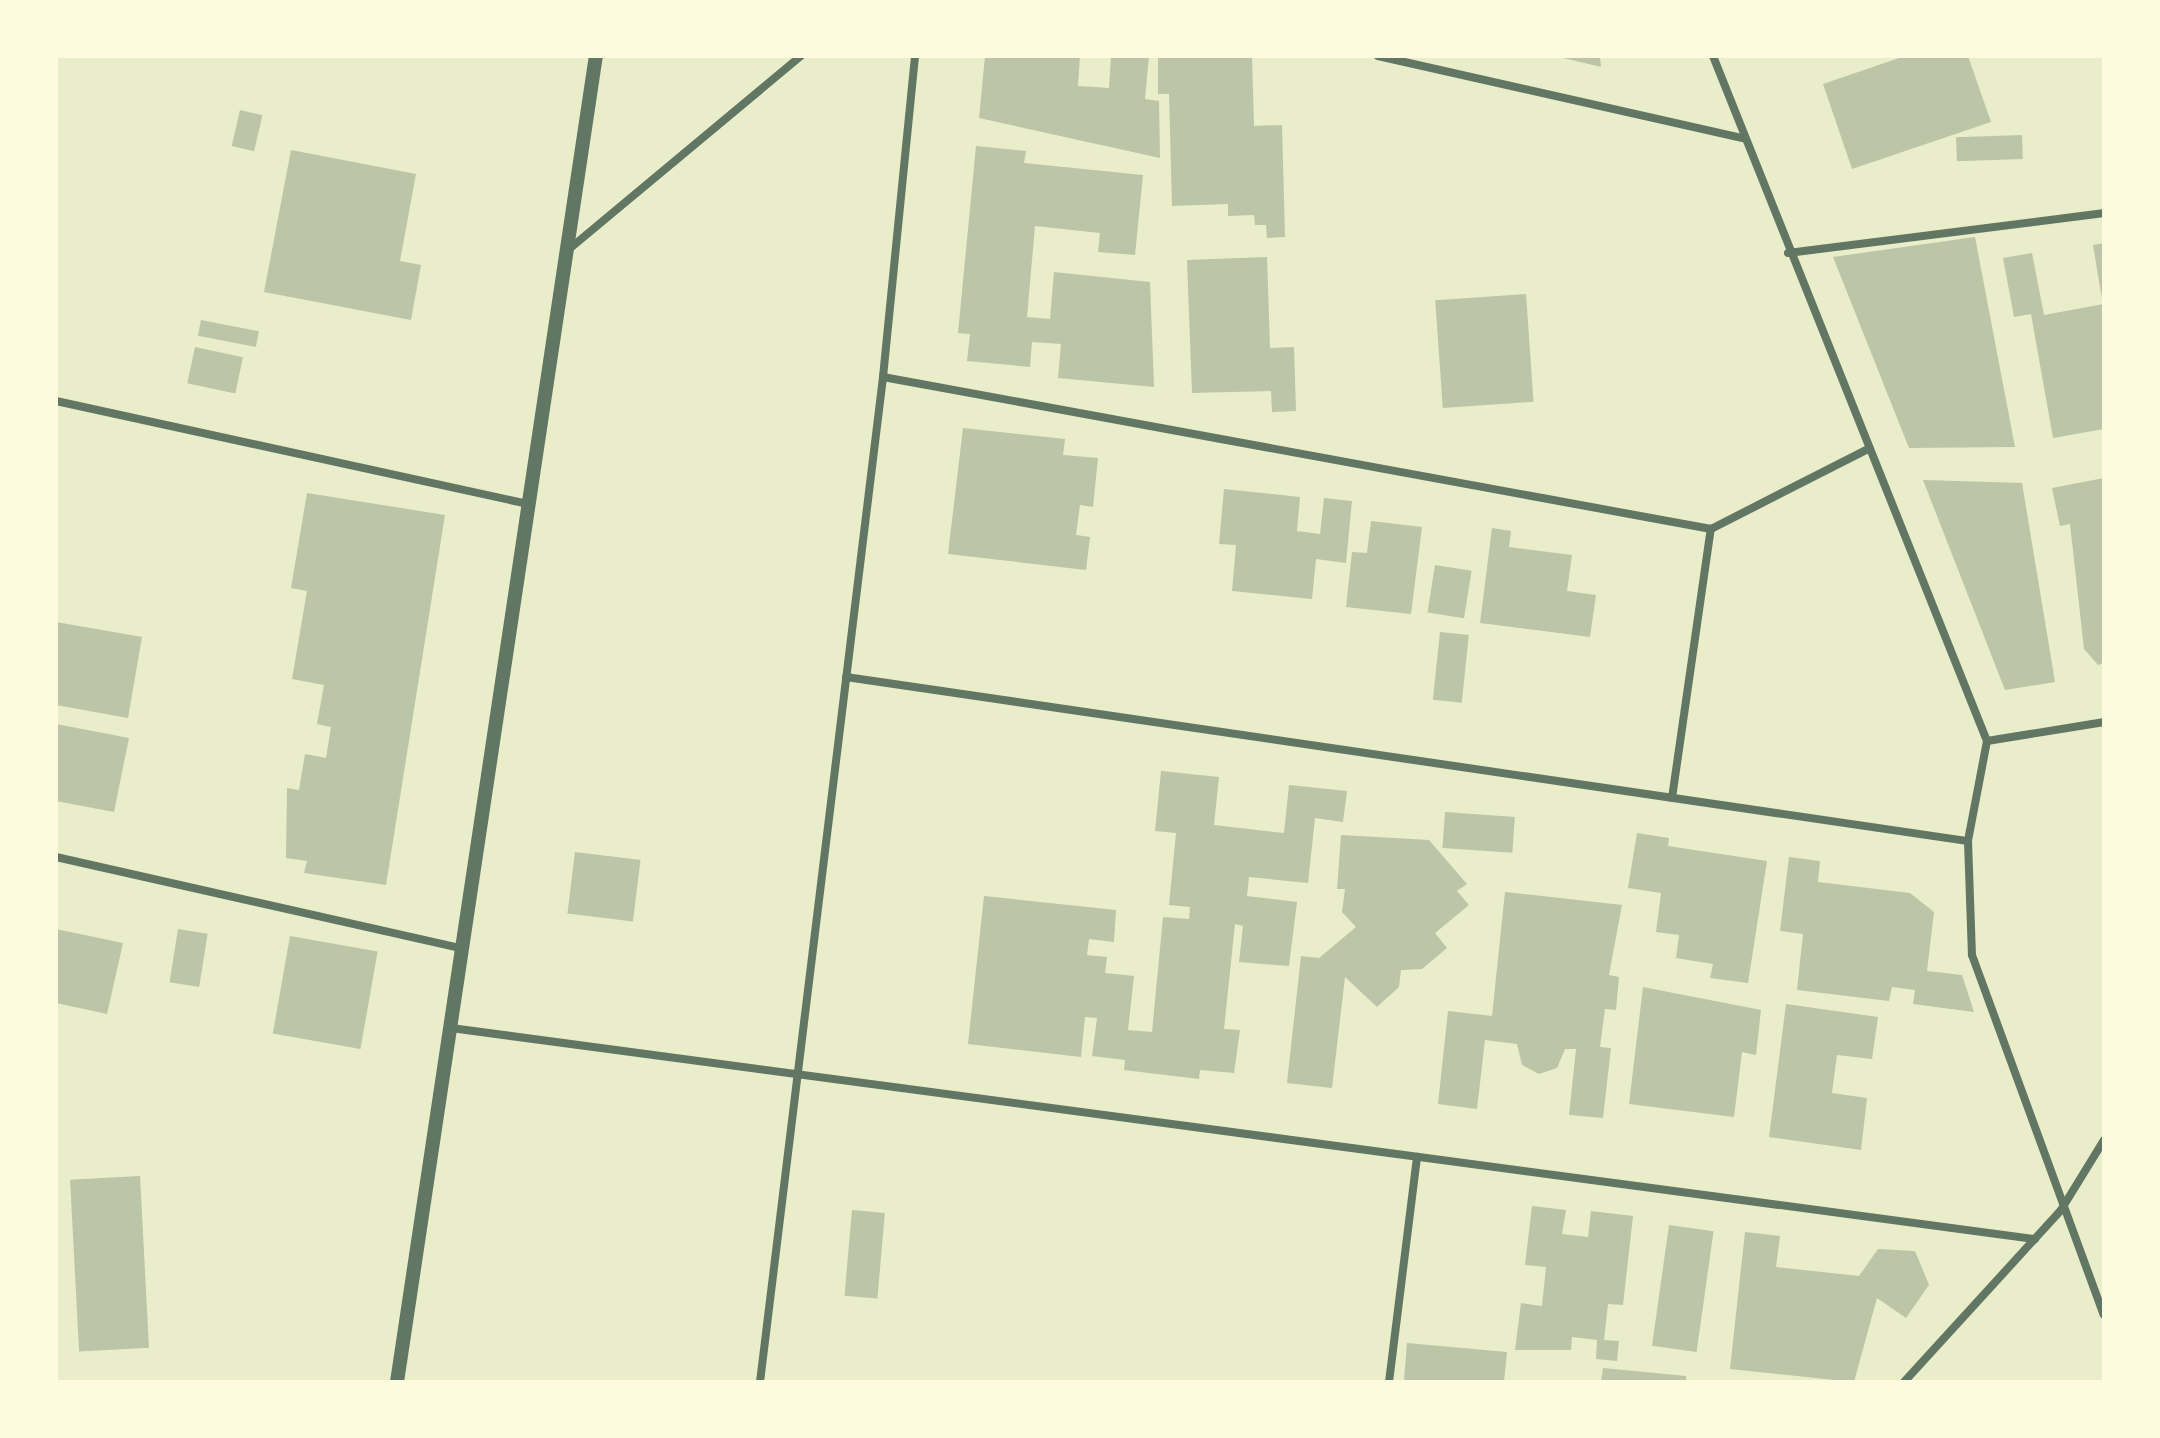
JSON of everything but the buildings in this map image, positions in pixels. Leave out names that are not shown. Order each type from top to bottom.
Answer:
[{"type":"street","points":[[397,1382],[596,56]]},
{"type":"street","points":[[567,250],[801,56]]},
{"type":"street","points":[[760,1382],[883,377],[915,56]]},
{"type":"street","points":[[1378,56],[1745,139]]},
{"type":"street","points":[[1713,56],[1788,253],[1987,741],[1968,841],[1972,955],[2061,1210],[2104,1315]]},
{"type":"street","points":[[1788,253],[2104,213]]},
{"type":"street","points":[[883,377],[1711,529],[1868,449]]},
{"type":"street","points":[[56,401],[530,504]]},
{"type":"street","points":[[1672,798],[1711,529]]},
{"type":"street","points":[[846,677],[1968,841]]},
{"type":"street","points":[[1987,741],[2104,722]]},
{"type":"street","points":[[56,857],[463,949]]},
{"type":"street","points":[[451,1028],[2035,1239]]},
{"type":"street","points":[[1904,1382],[2061,1210],[2104,1140]]},
{"type":"street","points":[[1389,1382],[1417,1157]]}]
